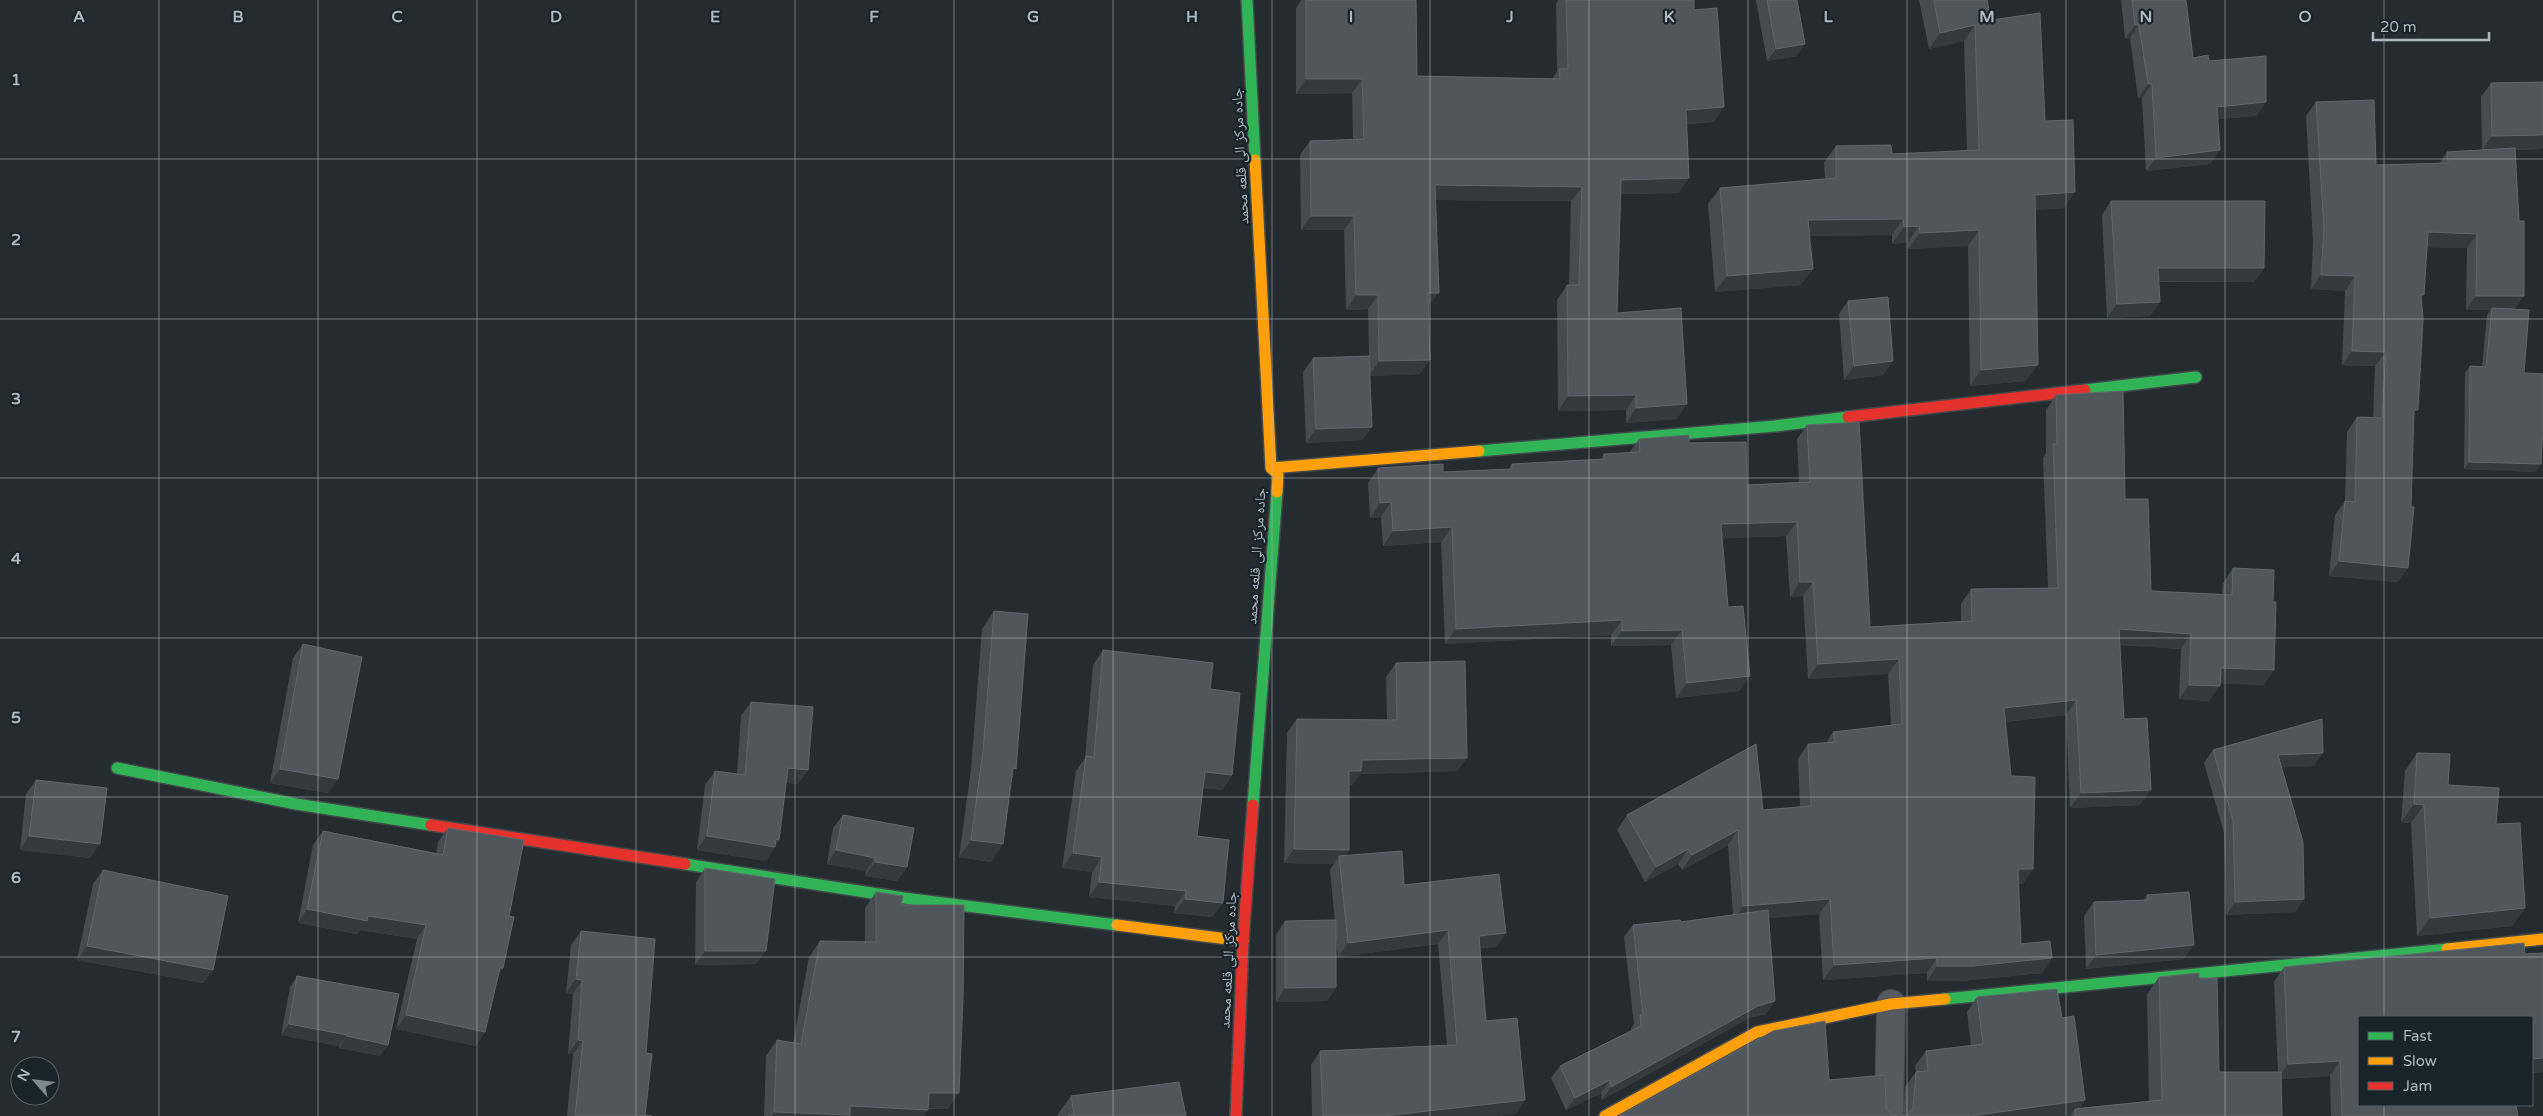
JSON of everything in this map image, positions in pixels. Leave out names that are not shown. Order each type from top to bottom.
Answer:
[{"type":"street","name":"جاده مرکز الی قلعه محمد","points":[[1236,1116],[1243,941],[1278,474],[1271,468],[1247,0]]},
{"type":"street","points":[[1271,468],[1775,426],[2196,377]]},
{"type":"street","points":[[116,768],[296,804],[885,895],[1243,941]]},
{"type":"street","points":[[1604,1116],[1757,1032],[1891,1004],[2543,939]]},
{"type":"street","points":[[1889,1116],[1891,1004]]},
{"type":"building","points":[[1306,0],[1416,0],[1417,76],[1560,79],[1559,69],[1568,69],[1566,0],[1694,0],[1694,10],[1717,8],[1724,107],[1686,110],[1689,178],[1621,180],[1617,313],[1681,308],[1687,404],[1636,408],[1636,395],[1568,396],[1567,285],[1579,285],[1582,187],[1435,185],[1439,293],[1428,293],[1430,360],[1379,361],[1378,295],[1356,295],[1354,216],[1311,216],[1310,141],[1364,139],[1362,79],[1306,79]]},
{"type":"building","points":[[1767,0],[1797,0],[1805,44],[1776,49]]},
{"type":"building","points":[[1934,0],[1987,0],[1991,20],[2040,13],[2045,121],[2073,120],[2075,192],[2035,195],[2038,365],[1981,370],[1979,230],[1920,233],[1919,226],[1904,227],[1903,219],[1808,220],[1813,269],[1727,276],[1720,188],[1836,178],[1836,146],[1891,145],[1892,154],[1979,150],[1975,25],[1940,33]]},
{"type":"building","points":[[2132,0],[2186,0],[2193,58],[2208,55],[2209,61],[2266,56],[2266,102],[2217,107],[2220,150],[2156,158],[2152,84],[2148,84],[2139,25],[2135,25]]},
{"type":"building","points":[[2543,82],[2543,135],[2492,136],[2491,83]]},
{"type":"building","points":[[2374,100],[2376,165],[2448,163],[2447,152],[2515,148],[2519,221],[2524,221],[2524,296],[2476,296],[2477,234],[2428,232],[2424,295],[2421,295],[2423,319],[2418,410],[2414,410],[2411,507],[2414,507],[2408,568],[2339,561],[2345,501],[2355,502],[2357,417],[2382,418],[2386,352],[2352,351],[2355,276],[2321,275],[2324,228],[2316,102]]},
{"type":"building","points":[[2111,201],[2265,201],[2264,268],[2158,268],[2160,302],[2117,304]]},
{"type":"building","points":[[1888,297],[1893,361],[1854,366],[1848,301]]},
{"type":"building","points":[[2492,308],[2529,310],[2524,373],[2543,374],[2541,464],[2469,462],[2470,366],[2486,367]]},
{"type":"building","points":[[1369,356],[1372,427],[1316,429],[1313,358]]},
{"type":"building","points":[[2123,391],[2125,499],[2148,499],[2151,591],[2232,595],[2233,568],[2274,570],[2273,602],[2276,602],[2274,670],[2221,668],[2220,686],[2189,685],[2191,634],[2119,629],[2124,719],[2147,718],[2151,790],[2081,793],[2076,700],[2004,708],[2011,776],[2035,777],[2033,869],[2018,869],[2021,944],[2050,941],[2052,958],[1973,966],[1937,966],[1937,958],[1834,965],[1830,899],[1743,906],[1738,830],[1692,855],[1688,849],[1656,867],[1627,815],[1756,744],[1763,810],[1811,806],[1808,744],[1835,742],[1833,732],[1902,724],[1899,659],[1818,664],[1813,582],[1800,582],[1797,522],[1721,524],[1728,607],[1743,606],[1750,676],[1687,683],[1682,630],[1622,631],[1622,620],[1456,629],[1452,527],[1393,531],[1391,502],[1380,503],[1378,468],[1443,464],[1443,472],[1512,469],[1512,464],[1605,459],[1604,454],[1640,452],[1639,439],[1689,435],[1689,443],[1746,442],[1747,485],[1810,482],[1807,425],[1859,422],[1870,627],[1972,621],[1971,589],[2058,588],[2053,444],[2057,444],[2056,395]]},
{"type":"building","points":[[994,611],[1028,614],[1016,769],[1013,768],[1003,844],[971,840],[983,751]]},
{"type":"building","points":[[303,644],[362,657],[338,779],[280,769]]},
{"type":"building","points":[[1103,650],[1213,663],[1210,689],[1240,693],[1232,775],[1205,772],[1197,836],[1229,840],[1223,903],[1185,899],[1186,891],[1099,882],[1102,857],[1073,853],[1086,756],[1094,757]]},
{"type":"building","points":[[1465,661],[1467,758],[1362,760],[1361,771],[1349,771],[1349,850],[1294,849],[1297,719],[1397,720],[1396,663]]},
{"type":"building","points":[[751,702],[813,707],[808,770],[788,768],[779,840],[776,839],[775,847],[707,836],[715,771],[745,775]]},
{"type":"building","points":[[2322,719],[2323,753],[2278,755],[2303,842],[2304,899],[2235,902],[2233,820],[2213,750]]},
{"type":"building","points":[[2417,753],[2450,754],[2448,785],[2499,788],[2496,824],[2520,823],[2525,908],[2430,918],[2424,805],[2414,804]]},
{"type":"building","points":[[36,780],[107,788],[100,844],[29,836]]},
{"type":"building","points":[[843,815],[914,828],[907,867],[875,862],[875,858],[836,850]]},
{"type":"building","points":[[448,828],[524,840],[509,916],[514,917],[503,968],[500,968],[485,1032],[406,1015],[426,925],[368,916],[367,921],[307,909],[323,831],[443,855]]},
{"type":"building","points":[[1402,851],[1404,885],[1499,874],[1506,933],[1479,936],[1486,1021],[1517,1018],[1525,1100],[1384,1116],[1323,1116],[1320,1051],[1457,1045],[1448,930],[1348,943],[1339,856]]},
{"type":"building","points":[[705,868],[775,879],[766,951],[705,951]]},
{"type":"building","points":[[103,870],[228,896],[213,970],[87,946]]},
{"type":"building","points":[[876,892],[903,896],[901,905],[964,905],[959,1093],[929,1093],[928,1110],[850,1106],[850,1115],[774,1112],[777,1040],[801,1044],[820,941],[876,942]]},
{"type":"building","points":[[2189,892],[2194,945],[2096,955],[2094,902],[2148,900],[2147,895]]},
{"type":"building","points":[[1768,910],[1775,1001],[1758,1006],[1611,1087],[1610,1080],[1575,1098],[1560,1066],[1641,1026],[1640,1015],[1643,1015],[1633,925],[1680,920],[1681,922]]},
{"type":"building","points":[[1336,920],[1336,987],[1285,988],[1285,921]]},
{"type":"building","points":[[581,931],[655,939],[646,1053],[652,1054],[645,1115],[652,1116],[575,1116],[583,1041],[578,1040],[582,980],[576,979]]},
{"type":"building","points":[[2524,943],[2525,954],[2543,953],[2543,1058],[2533,1059],[2533,1016],[2358,1016],[2358,1106],[2516,1106],[2518,1116],[2342,1116],[2340,1061],[2288,1064],[2284,967]]},
{"type":"building","points":[[2199,973],[2199,978],[2217,978],[2219,1072],[2281,1072],[2282,1116],[2075,1116],[2075,1109],[2162,1100],[2159,977]]},
{"type":"building","points":[[297,976],[399,994],[388,1045],[289,1024]]},
{"type":"building","points":[[2057,989],[2062,1018],[2074,1016],[2085,1100],[1971,1116],[1900,1116],[1907,1115],[1913,1108],[1916,1072],[1928,1071],[1926,1051],[1983,1044],[1977,997]]},
{"type":"building","points":[[1825,1021],[1829,1080],[1885,1075],[1886,1108],[1891,1114],[1898,1116],[1619,1116],[1773,1031]]},
{"type":"building","points":[[1179,1082],[1186,1116],[1068,1116],[1074,1115],[1071,1096]]},
{"type":"traffic: fast","points":[[1247,0],[1255,160]]},
{"type":"traffic: fast","points":[[2085,390],[2196,377]]},
{"type":"traffic: fast","points":[[1479,451],[1775,426],[1848,417]]},
{"type":"traffic: fast","points":[[1253,805],[1277,492]]},
{"type":"traffic: fast","points":[[117,768],[296,804],[431,825]]},
{"type":"traffic: fast","points":[[685,864],[904,898],[1117,925]]},
{"type":"traffic: fast","points":[[1945,999],[2447,949]]},
{"type":"traffic: slow","points":[[1255,160],[1271,468],[1278,474],[1277,492]]},
{"type":"traffic: slow","points":[[1271,468],[1479,451]]},
{"type":"traffic: slow","points":[[1117,925],[1243,941]]},
{"type":"traffic: slow","points":[[2447,949],[2543,939]]},
{"type":"traffic: slow","points":[[1605,1116],[1757,1032],[1891,1004],[1945,999]]},
{"type":"traffic: jam","points":[[1848,417],[2085,390]]},
{"type":"traffic: jam","points":[[1236,1116],[1243,941],[1253,805]]},
{"type":"traffic: jam","points":[[431,825],[685,864]]}]
